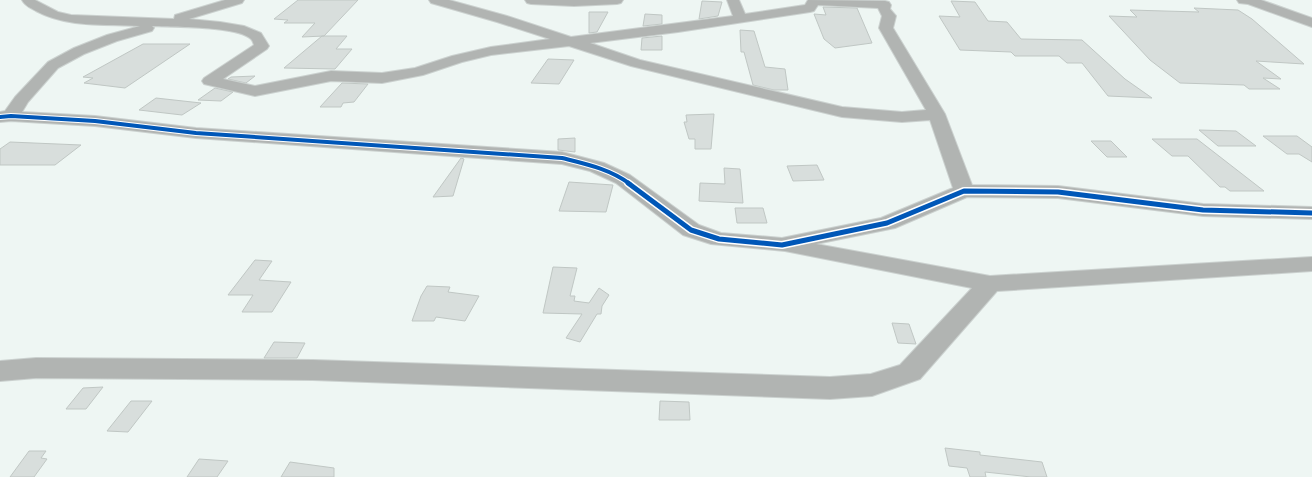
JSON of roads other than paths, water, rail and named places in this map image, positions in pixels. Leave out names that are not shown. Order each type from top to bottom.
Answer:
[{"type":"street","points":[[28,0],[29,2],[54,15],[71,19],[202,24],[239,30],[256,36],[262,46],[210,81],[255,91],[331,76],[382,78],[418,72],[457,59],[491,51],[678,28],[810,8],[813,2],[826,1],[884,5],[884,9],[889,16],[886,28],[937,114],[964,191]]},
{"type":"street","points":[[5,116],[53,66],[79,51],[112,38],[238,0]]},
{"type":"street","points":[[435,0],[502,19],[636,63],[842,112],[902,117],[937,114]]},
{"type":"street","points":[[531,0],[548,3],[584,3],[617,0]]},
{"type":"street","points":[[733,0],[740,18]]},
{"type":"street","points":[[1243,0],[1249,0],[1312,23]]},
{"type":"street","points":[[5,116],[95,121],[196,134],[562,158],[597,168],[623,179],[690,230],[719,239],[782,244],[990,284],[1312,264]]},
{"type":"street","points":[[782,244],[886,223],[964,191],[1058,192],[1203,210],[1312,213]]},
{"type":"street","points":[[0,371],[36,368],[313,370],[830,388],[872,385],[910,372],[990,284]]}]
